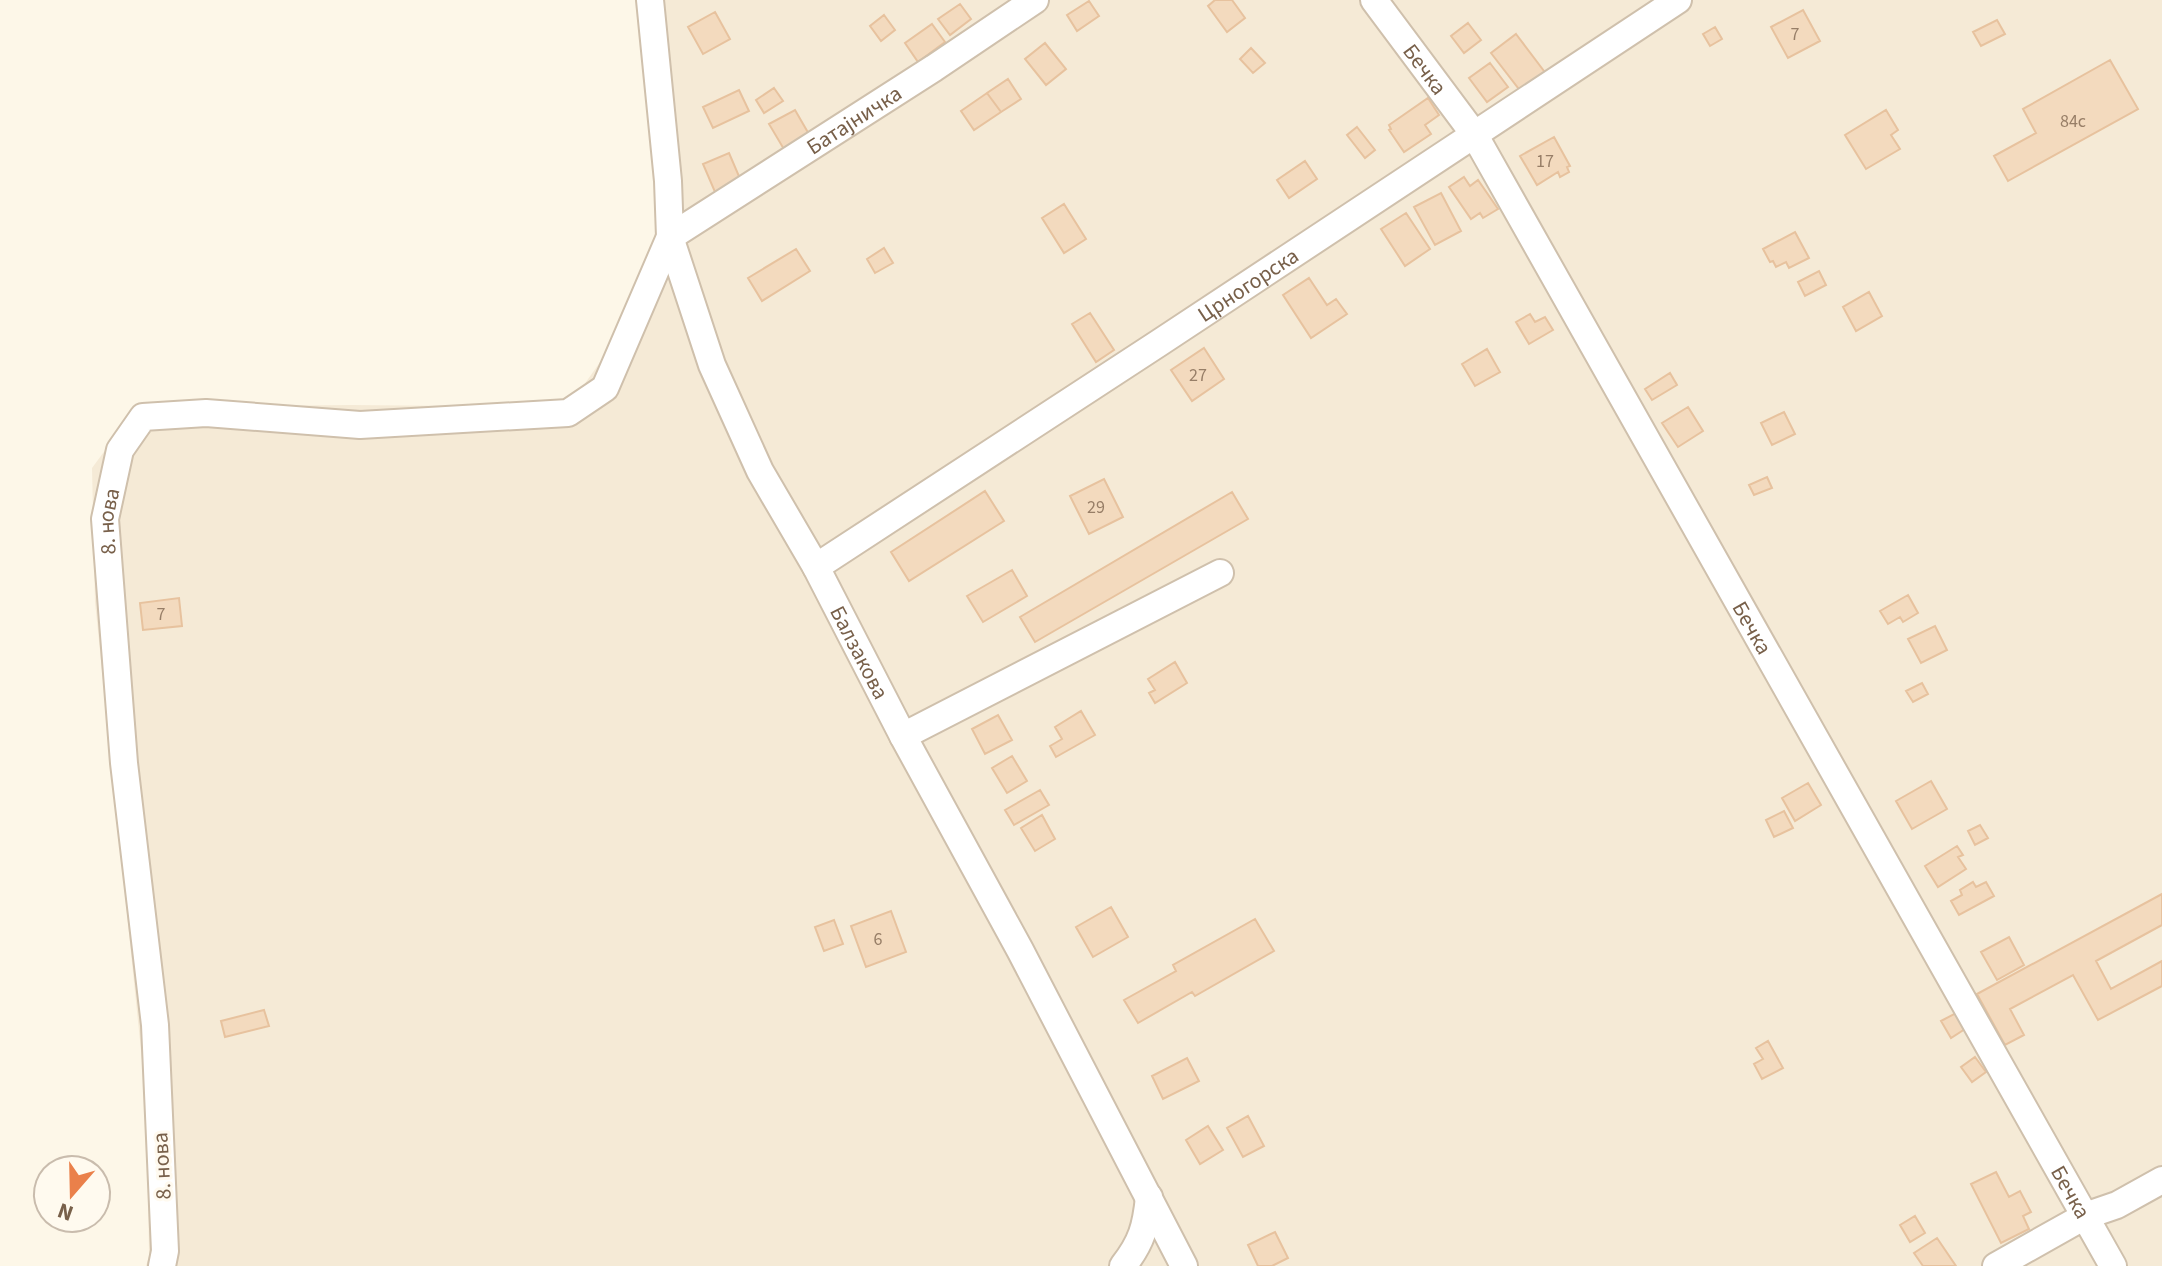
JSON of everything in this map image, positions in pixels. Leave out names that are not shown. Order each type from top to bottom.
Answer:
[{"type":"street","name":"Балзакова","points":[[650,0],[668,181],[670,237],[712,365],[760,471],[816,567],[1184,1266]]},
{"type":"street","name":"Батајничка","points":[[670,237],[1035,0]]},
{"type":"street","name":"Бечка","points":[[1374,0],[1474,134],[2113,1266]]},
{"type":"street","name":"Црногорска","points":[[816,567],[1678,0]]},
{"type":"street","name":"8. нова","points":[[162,1266],[165,1251],[155,1025],[124,763],[105,519],[120,450],[143,417],[206,413],[360,425],[568,413],[605,388],[670,237]]},
{"type":"street","points":[[903,736],[1220,573]]},
{"type":"street","points":[[1996,1266],[2085,1216],[2117,1205],[2162,1180]]},
{"type":"street","points":[[1123,1266],[1142,1238],[1149,1197]]},
{"type":"shaded area","points":[[650,0],[2162,0],[2162,1266],[146,1266],[149,1256],[147,1109],[95,602],[92,468],[137,407],[550,407],[581,389],[625,327],[670,237]]},
{"type":"building","points":[[1215,0],[1232,0],[1245,18],[1227,32],[1208,6]]},
{"type":"building","points":[[1089,1],[1099,16],[1077,31],[1067,15]]},
{"type":"building","points":[[960,4],[971,19],[950,35],[938,19]]},
{"type":"building","points":[[1803,10],[1820,41],[1788,58],[1771,27]]},
{"type":"building","points":[[715,12],[730,39],[703,54],[688,27]]},
{"type":"building","points":[[884,15],[895,30],[881,41],[870,26]]},
{"type":"building","points":[[1997,20],[2005,34],[1981,46],[1973,32]]},
{"type":"building","points":[[1468,23],[1481,40],[1464,53],[1451,36]]},
{"type":"building","points":[[932,24],[945,42],[918,62],[905,43]]},
{"type":"building","points":[[1715,27],[1722,39],[1710,46],[1703,34]]},
{"type":"building","points":[[1516,34],[1547,75],[1522,93],[1491,53]]},
{"type":"building","points":[[1045,43],[1066,69],[1046,85],[1025,59]]},
{"type":"building","points":[[1251,48],[1265,63],[1253,73],[1240,59]]},
{"type":"building","points":[[2110,60],[2138,109],[2008,181],[1994,156],[2036,133],[2023,109]]},
{"type":"building","points":[[1490,63],[1508,87],[1487,102],[1469,78]]},
{"type":"building","points":[[1008,79],[1021,99],[1001,112],[987,93]]},
{"type":"building","points":[[774,88],[783,101],[764,113],[756,100]]},
{"type":"building","points":[[739,90],[749,111],[713,128],[703,107]]},
{"type":"building","points":[[987,93],[1001,112],[974,130],[961,111]]},
{"type":"building","points":[[1428,98],[1439,115],[1425,125],[1431,134],[1404,152],[1389,130],[1389,125]]},
{"type":"building","points":[[795,110],[810,136],[785,151],[769,124]]},
{"type":"building","points":[[1886,110],[1898,130],[1891,135],[1900,149],[1866,169],[1845,135]]},
{"type":"building","points":[[1357,127],[1375,150],[1365,158],[1347,135]]},
{"type":"building","points":[[1554,137],[1570,166],[1567,167],[1569,172],[1560,177],[1558,172],[1537,185],[1520,156]]},
{"type":"building","points":[[729,153],[741,181],[715,192],[703,164]]},
{"type":"building","points":[[1305,161],[1317,179],[1289,198],[1277,180]]},
{"type":"building","points":[[1464,177],[1470,186],[1478,180],[1498,209],[1483,218],[1480,213],[1471,219],[1449,187]]},
{"type":"building","points":[[1441,193],[1461,231],[1435,245],[1414,207]]},
{"type":"building","points":[[1064,204],[1086,239],[1064,253],[1042,218]]},
{"type":"building","points":[[1406,213],[1430,249],[1405,266],[1381,229]]},
{"type":"building","points":[[1795,232],[1809,258],[1789,268],[1786,262],[1776,267],[1763,249]]},
{"type":"building","points":[[884,248],[893,263],[875,273],[867,259]]},
{"type":"building","points":[[796,249],[810,271],[762,301],[748,278]]},
{"type":"building","points":[[1819,271],[1826,285],[1805,296],[1798,282]]},
{"type":"building","points":[[1309,278],[1327,305],[1336,299],[1347,314],[1311,338],[1283,295]]},
{"type":"building","points":[[1869,292],[1882,316],[1856,331],[1843,307]]},
{"type":"building","points":[[1090,313],[1114,350],[1096,362],[1072,324]]},
{"type":"building","points":[[1530,314],[1535,322],[1545,317],[1553,330],[1529,344],[1516,322]]},
{"type":"building","points":[[1204,348],[1224,379],[1192,401],[1171,370]]},
{"type":"building","points":[[1487,349],[1500,372],[1475,386],[1462,364]]},
{"type":"building","points":[[1670,373],[1677,385],[1652,400],[1645,389]]},
{"type":"building","points":[[1688,407],[1703,431],[1678,447],[1662,423]]},
{"type":"building","points":[[1784,412],[1795,434],[1772,445],[1761,423]]},
{"type":"building","points":[[1767,477],[1772,488],[1754,495],[1749,485]]},
{"type":"building","points":[[1104,479],[1123,517],[1089,534],[1070,496]]},
{"type":"building","points":[[985,491],[1004,521],[909,581],[891,552]]},
{"type":"building","points":[[1232,492],[1248,519],[1035,642],[1020,617]]},
{"type":"building","points":[[1012,570],[1027,596],[983,622],[967,596]]},
{"type":"building","points":[[1908,595],[1918,613],[1903,622],[1900,617],[1888,624],[1880,611]]},
{"type":"building","points":[[179,598],[182,626],[143,630],[140,603]]},
{"type":"building","points":[[1935,626],[1947,650],[1921,663],[1908,639]]},
{"type":"building","points":[[1175,662],[1187,683],[1155,703],[1149,693],[1155,690],[1148,679]]},
{"type":"building","points":[[1922,683],[1928,694],[1913,702],[1906,691]]},
{"type":"building","points":[[1081,711],[1095,735],[1056,757],[1050,746],[1062,739],[1055,727]]},
{"type":"building","points":[[998,715],[1012,740],[985,754],[972,729]]},
{"type":"building","points":[[1012,756],[1027,781],[1007,793],[992,768]]},
{"type":"building","points":[[1931,781],[1947,809],[1912,829],[1896,801]]},
{"type":"building","points":[[1808,783],[1821,805],[1795,821],[1782,798]]},
{"type":"building","points":[[1040,790],[1049,805],[1014,825],[1005,810]]},
{"type":"building","points":[[1784,811],[1793,828],[1774,837],[1766,820]]},
{"type":"building","points":[[1042,815],[1055,839],[1035,851],[1021,828]]},
{"type":"building","points":[[1980,825],[1988,838],[1975,845],[1968,831]]},
{"type":"building","points":[[1957,846],[1963,855],[1958,857],[1966,869],[1938,887],[1925,866]]},
{"type":"building","points":[[1973,882],[1976,887],[1986,882],[1994,896],[1959,915],[1951,901],[1962,895],[1960,890]]},
{"type":"building","points":[[2162,894],[2162,925],[2096,961],[2111,989],[2162,961],[2162,986],[2098,1020],[2073,975],[2010,1009],[2024,1035],[2005,1045],[1977,994]]},
{"type":"building","points":[[1111,907],[1128,937],[1093,957],[1076,927]]},
{"type":"building","points":[[891,911],[906,952],[866,967],[851,926]]},
{"type":"building","points":[[1255,919],[1274,951],[1195,996],[1192,992],[1138,1023],[1124,1000],[1176,971],[1173,965]]},
{"type":"building","points":[[834,920],[843,944],[824,951],[815,927]]},
{"type":"building","points":[[2009,937],[2024,965],[1997,980],[1981,952]]},
{"type":"building","points":[[264,1010],[269,1026],[225,1037],[221,1021]]},
{"type":"building","points":[[1956,1013],[1965,1029],[1951,1038],[1941,1021]]},
{"type":"building","points":[[1768,1041],[1783,1068],[1762,1079],[1754,1064],[1763,1059],[1756,1048]]},
{"type":"building","points":[[1975,1057],[1986,1072],[1972,1082],[1961,1067]]},
{"type":"building","points":[[1187,1058],[1199,1081],[1163,1099],[1152,1076]]},
{"type":"building","points":[[1248,1116],[1264,1146],[1243,1157],[1227,1128]]},
{"type":"building","points":[[1208,1126],[1223,1150],[1200,1164],[1186,1140]]},
{"type":"building","points":[[1996,1172],[2009,1197],[2020,1191],[2031,1212],[2023,1216],[2029,1229],[2001,1243],[1971,1184]]},
{"type":"building","points":[[1915,1216],[1925,1233],[1910,1242],[1900,1225]]},
{"type":"building","points":[[1275,1232],[1288,1258],[1272,1266],[1258,1266],[1248,1245]]},
{"type":"building","points":[[1937,1238],[1956,1266],[1923,1266],[1914,1253]]}]
